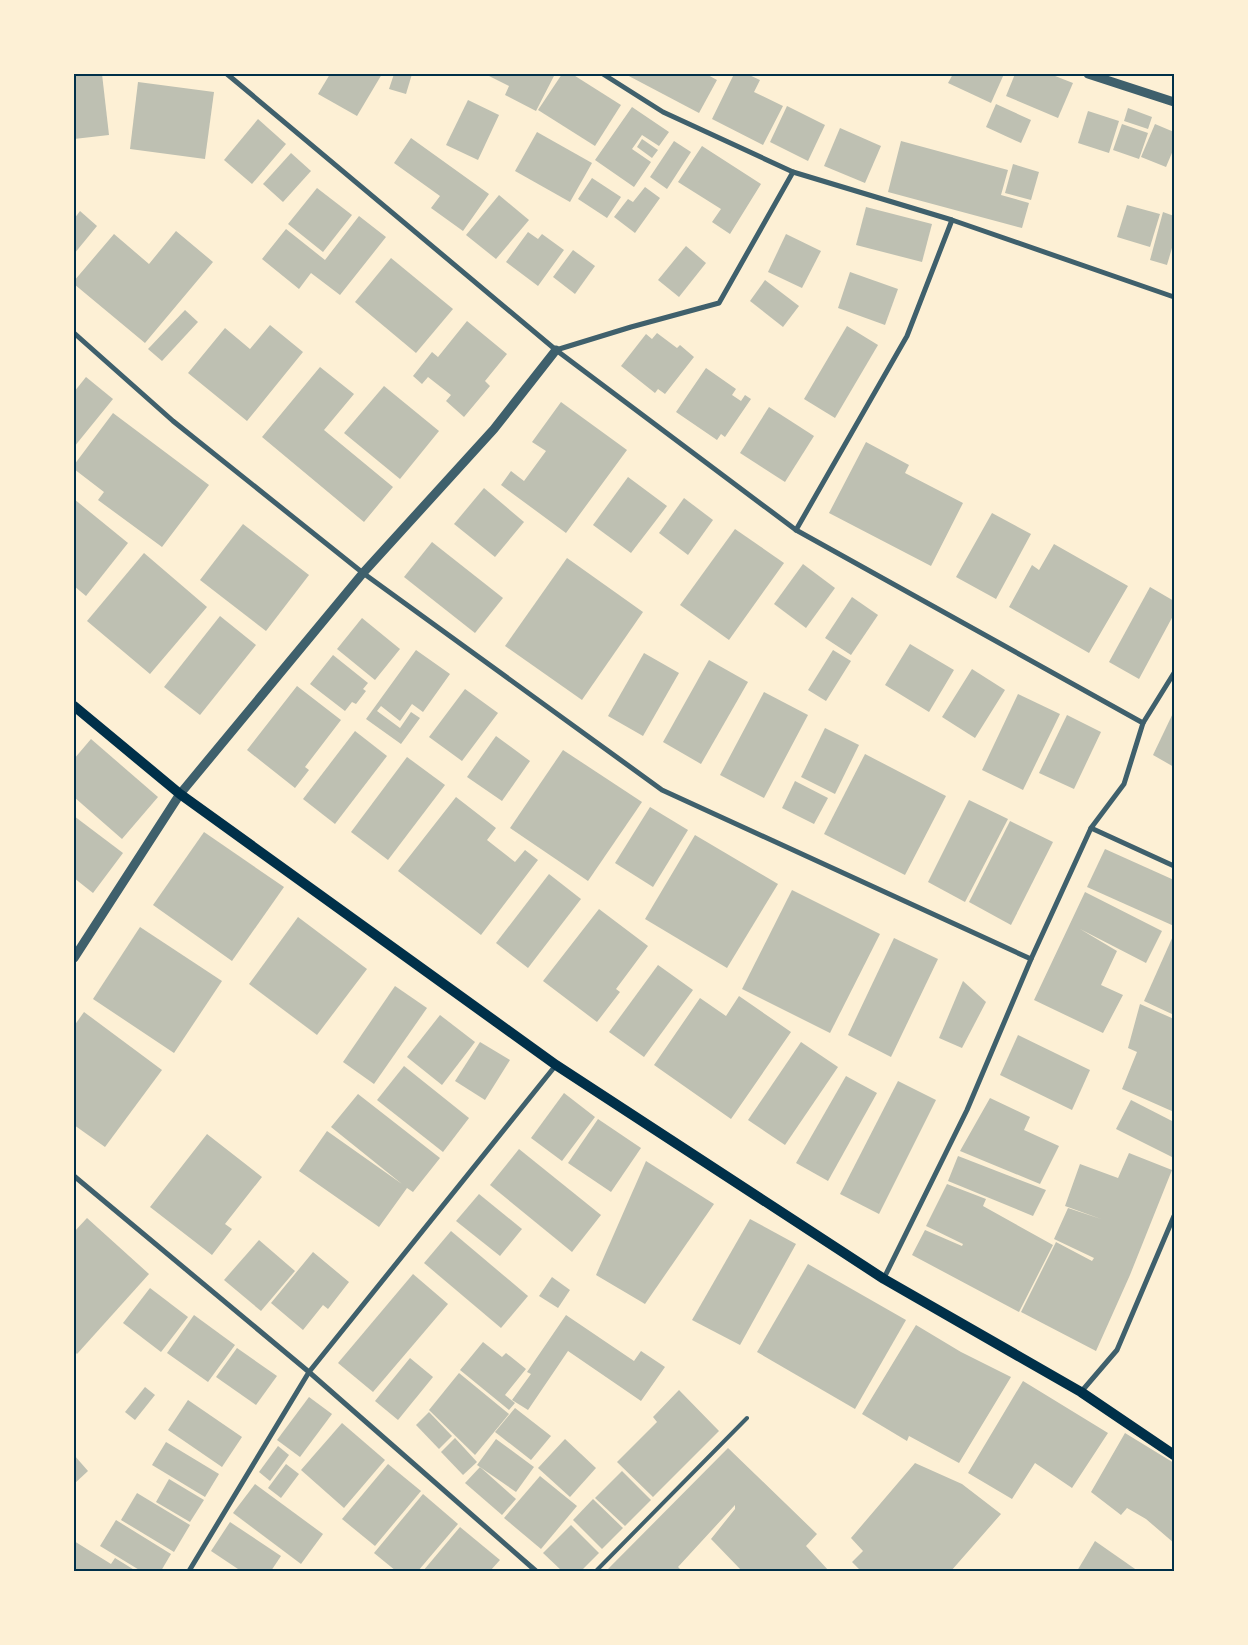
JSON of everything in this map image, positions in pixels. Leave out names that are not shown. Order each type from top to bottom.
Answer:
[{"type":"main road","points":[[74,706],[180,794],[556,1065],[884,1279],[1081,1392],[1174,1455]]},
{"type":"street","points":[[227,74],[556,350],[796,530],[1143,723]]},
{"type":"street","points":[[603,74],[663,112],[793,172],[952,220],[1174,297]]},
{"type":"street","points":[[1088,74],[1174,102]]},
{"type":"street","points":[[74,958],[180,794],[363,573],[494,429],[556,350],[719,303],[793,172]]},
{"type":"street","points":[[796,530],[906,336],[952,220]]},
{"type":"street","points":[[74,333],[173,421],[363,573],[662,790],[1031,959]]},
{"type":"street","points":[[884,1279],[968,1110],[1031,959],[1091,828],[1124,784],[1143,723],[1174,673]]},
{"type":"street","points":[[1091,828],[1174,866]]},
{"type":"street","points":[[189,1571],[309,1372],[556,1065]]},
{"type":"street","points":[[74,1176],[309,1372],[535,1571]]},
{"type":"street","points":[[1081,1392],[1117,1350],[1174,1216]]},
{"type":"lane","points":[[596,1571],[747,1418]]},
{"type":"building","points":[[74,74],[102,74],[109,135],[74,139]]},
{"type":"building","points":[[330,74],[382,74],[357,116],[318,94]]},
{"type":"building","points":[[394,74],[412,74],[406,94],[389,89]]},
{"type":"building","points":[[485,74],[555,74],[536,111],[505,95],[509,86]]},
{"type":"building","points":[[562,74],[572,74],[621,105],[595,146],[538,110]]},
{"type":"building","points":[[625,74],[706,74],[717,80],[699,113]]},
{"type":"building","points":[[734,74],[747,74],[760,80],[754,92],[783,106],[763,145],[712,119]]},
{"type":"building","points":[[953,74],[1004,74],[991,103],[948,83]]},
{"type":"building","points":[[1015,74],[1050,74],[1073,83],[1058,118],[1006,96]]},
{"type":"building","points":[[138,82],[214,92],[205,159],[130,149]]},
{"type":"building","points":[[468,100],[499,115],[478,160],[446,145]]},
{"type":"building","points":[[996,104],[1031,120],[1021,143],[986,127]]},
{"type":"building","points":[[787,106],[825,125],[808,161],[770,142]]},
{"type":"building","points":[[632,107],[669,132],[659,146],[642,135],[632,149],[651,162],[634,187],[595,160]]},
{"type":"building","points":[[1128,108],[1152,117],[1148,129],[1124,121]]},
{"type":"building","points":[[1088,111],[1119,121],[1109,153],[1078,143]]},
{"type":"building","points":[[258,119],[286,144],[252,184],[224,160]]},
{"type":"building","points":[[1122,124],[1148,133],[1139,159],[1113,150]]},
{"type":"building","points":[[1155,124],[1174,132],[1174,148],[1166,167],[1141,157]]},
{"type":"building","points":[[840,128],[881,146],[865,183],[824,166]]},
{"type":"building","points":[[537,132],[592,163],[570,202],[515,171]]},
{"type":"building","points":[[411,138],[489,194],[463,231],[431,208],[440,196],[394,163]]},
{"type":"building","points":[[642,139],[658,150],[652,158],[637,147]]},
{"type":"building","points":[[674,141],[691,152],[667,189],[650,177]]},
{"type":"building","points":[[901,141],[1008,170],[1001,195],[1029,203],[1022,228],[888,192]]},
{"type":"building","points":[[702,146],[761,184],[730,234],[712,222],[721,209],[678,182]]},
{"type":"building","points":[[291,153],[311,171],[283,202],[263,184]]},
{"type":"building","points":[[1013,164],[1039,172],[1031,200],[1005,193]]},
{"type":"building","points":[[592,178],[621,197],[607,218],[578,199]]},
{"type":"building","points":[[645,187],[660,198],[635,233],[614,217],[628,199],[633,202]]},
{"type":"building","points":[[317,188],[352,215],[323,252],[288,224]]},
{"type":"building","points":[[499,195],[529,220],[496,259],[466,235]]},
{"type":"building","points":[[1127,205],[1160,214],[1150,247],[1117,237]]},
{"type":"building","points":[[866,207],[932,224],[922,262],[856,245]]},
{"type":"building","points":[[80,211],[97,226],[74,254],[74,219]]},
{"type":"building","points":[[1163,212],[1174,216],[1174,241],[1167,265],[1150,260]]},
{"type":"building","points":[[359,216],[386,237],[340,295],[311,273],[299,289],[262,259],[286,229],[325,260]]},
{"type":"building","points":[[176,231],[213,262],[145,343],[74,284],[74,281],[114,234],[149,264]]},
{"type":"building","points":[[528,232],[538,239],[542,234],[564,250],[538,286],[506,262]]},
{"type":"building","points":[[786,234],[821,251],[802,288],[768,272]]},
{"type":"building","points":[[686,246],[706,263],[679,297],[658,280]]},
{"type":"building","points":[[573,250],[595,266],[575,294],[553,277]]},
{"type":"building","points":[[391,258],[453,309],[416,353],[355,302]]},
{"type":"building","points":[[850,272],[898,289],[885,325],[838,308]]},
{"type":"building","points":[[765,280],[799,306],[783,327],[750,301]]},
{"type":"building","points":[[185,310],[198,322],[162,361],[148,349]]},
{"type":"building","points":[[467,321],[507,354],[485,381],[490,386],[464,417],[446,401],[451,395],[428,377],[422,384],[413,376],[432,352],[438,357]]},
{"type":"building","points":[[270,325],[303,352],[247,421],[188,373],[225,328],[250,349]]},
{"type":"building","points":[[847,326],[878,345],[835,418],[804,399]]},
{"type":"building","points":[[657,333],[677,348],[680,345],[694,357],[665,394],[658,389],[655,393],[621,366],[646,334],[652,339]]},
{"type":"building","points":[[320,367],[354,394],[324,430],[393,487],[364,522],[262,437]]},
{"type":"building","points":[[706,368],[736,389],[732,395],[741,401],[745,395],[751,399],[725,437],[721,434],[717,440],[676,412]]},
{"type":"building","points":[[86,377],[113,399],[74,447],[74,392]]},
{"type":"building","points":[[384,386],[439,431],[400,479],[344,433]]},
{"type":"building","points":[[561,402],[627,450],[566,533],[501,485],[511,471],[524,481],[546,451],[532,442]]},
{"type":"building","points":[[769,407],[814,436],[785,482],[740,453]]},
{"type":"building","points":[[113,413],[209,485],[162,547],[98,500],[104,492],[74,469],[74,465]]},
{"type":"building","points":[[866,442],[909,465],[905,473],[963,503],[931,566],[829,513]]},
{"type":"building","points":[[628,477],[667,506],[631,553],[593,525]]},
{"type":"building","points":[[484,488],[524,522],[495,557],[454,524]]},
{"type":"building","points":[[684,498],[713,520],[688,555],[659,533]]},
{"type":"building","points":[[74,499],[128,543],[86,596],[74,586]]},
{"type":"building","points":[[992,513],[1031,534],[996,599],[956,577]]},
{"type":"building","points":[[243,524],[309,575],[266,631],[200,580]]},
{"type":"building","points":[[735,529],[784,563],[729,640],[680,605]]},
{"type":"building","points":[[432,542],[503,598],[475,633],[404,577]]},
{"type":"building","points":[[1054,544],[1128,586],[1089,653],[1009,607],[1032,565],[1039,570]]},
{"type":"building","points":[[144,553],[207,607],[150,674],[87,621]]},
{"type":"building","points":[[567,558],[643,612],[582,700],[505,646]]},
{"type":"building","points":[[803,564],[835,588],[806,628],[774,604]]},
{"type":"building","points":[[1150,587],[1174,601],[1174,614],[1139,679],[1109,662]]},
{"type":"building","points":[[852,597],[878,615],[851,655],[825,638]]},
{"type":"building","points":[[220,616],[256,645],[200,715],[164,687]]},
{"type":"building","points":[[362,618],[400,649],[375,680],[337,649]]},
{"type":"building","points":[[910,644],[954,670],[929,712],[885,685]]},
{"type":"building","points":[[416,650],[450,674],[423,712],[412,704],[400,721],[381,706],[377,711],[400,728],[411,712],[420,718],[401,744],[366,719]]},
{"type":"building","points":[[833,650],[851,661],[826,701],[808,690]]},
{"type":"building","points":[[644,653],[679,673],[643,736],[608,716]]},
{"type":"building","points":[[333,655],[368,683],[363,689],[366,691],[356,704],[352,702],[345,711],[310,684]]},
{"type":"building","points":[[709,660],[748,682],[701,764],[663,742]]},
{"type":"building","points":[[972,669],[1005,690],[975,738],[942,717]]},
{"type":"building","points":[[297,686],[341,720],[305,767],[309,770],[295,788],[247,750]]},
{"type":"building","points":[[465,689],[498,713],[462,761],[429,737]]},
{"type":"building","points":[[764,692],[808,715],[764,798],[720,775]]},
{"type":"building","points":[[1018,694],[1060,714],[1023,790],[982,770]]},
{"type":"building","points":[[1174,711],[1174,767],[1153,755]]},
{"type":"building","points":[[1067,715],[1101,732],[1074,789],[1039,773]]},
{"type":"building","points":[[825,728],[859,745],[835,794],[801,777]]},
{"type":"building","points":[[355,731],[387,756],[335,824],[303,799]]},
{"type":"building","points":[[496,736],[530,761],[502,801],[467,777]]},
{"type":"building","points":[[91,739],[158,797],[122,839],[74,797],[74,759]]},
{"type":"building","points":[[563,750],[642,802],[588,881],[510,828]]},
{"type":"building","points":[[865,754],[946,796],[905,875],[824,834]]},
{"type":"building","points":[[407,757],[445,785],[388,860],[351,832]]},
{"type":"building","points":[[795,781],[828,798],[814,824],[782,808]]},
{"type":"building","points":[[456,797],[496,828],[487,840],[515,862],[525,850],[538,860],[481,935],[398,871]]},
{"type":"building","points":[[969,800],[1008,819],[965,902],[928,882]]},
{"type":"building","points":[[650,807],[688,830],[653,887],[615,863]]},
{"type":"building","points":[[74,816],[123,853],[93,893],[74,878]]},
{"type":"building","points":[[1010,821],[1053,842],[1011,925],[969,902]]},
{"type":"building","points":[[204,832],[284,887],[232,961],[153,905]]},
{"type":"building","points":[[695,835],[778,884],[727,968],[645,919]]},
{"type":"building","points":[[1105,849],[1174,880],[1174,926],[1087,887]]},
{"type":"building","points":[[549,874],[581,899],[528,968],[496,943]]},
{"type":"building","points":[[792,890],[880,934],[830,1033],[742,989]]},
{"type":"building","points":[[1085,892],[1162,931],[1146,963],[1080,929],[1117,951],[1101,985],[1123,995],[1103,1033],[1034,1000]]},
{"type":"building","points":[[599,909],[648,946],[616,989],[620,992],[597,1022],[543,981]]},
{"type":"building","points":[[298,917],[367,969],[317,1035],[249,984]]},
{"type":"building","points":[[140,927],[222,981],[174,1053],[93,999]]},
{"type":"building","points":[[1174,936],[1174,1015],[1144,1001]]},
{"type":"building","points":[[894,938],[938,959],[891,1057],[848,1035]]},
{"type":"building","points":[[658,965],[693,990],[644,1057],[609,1032]]},
{"type":"building","points":[[963,981],[986,1002],[962,1048],[939,1038]]},
{"type":"building","points":[[395,986],[427,1008],[374,1084],[343,1062]]},
{"type":"building","points":[[739,996],[791,1032],[731,1119],[654,1065],[700,998],[726,1016]]},
{"type":"building","points":[[1140,1004],[1174,1019],[1174,1112],[1122,1089],[1137,1052],[1128,1048]]},
{"type":"building","points":[[84,1012],[162,1070],[105,1147],[74,1125],[74,1026]]},
{"type":"building","points":[[440,1015],[475,1042],[442,1085],[407,1057]]},
{"type":"building","points":[[1018,1035],[1090,1070],[1072,1110],[1000,1075]]},
{"type":"building","points":[[480,1042],[510,1060],[485,1100],[455,1081]]},
{"type":"building","points":[[801,1042],[838,1067],[785,1145],[748,1120]]},
{"type":"building","points":[[404,1066],[469,1118],[443,1152],[377,1100]]},
{"type":"building","points":[[846,1076],[877,1093],[828,1181],[796,1163]]},
{"type":"building","points":[[898,1081],[936,1100],[879,1214],[840,1194]]},
{"type":"building","points":[[564,1093],[595,1117],[562,1161],[531,1138]]},
{"type":"building","points":[[358,1094],[440,1158],[413,1192],[407,1188],[379,1227],[299,1171],[327,1131],[402,1184],[331,1127]]},
{"type":"building","points":[[990,1098],[1030,1117],[1024,1130],[1059,1146],[1040,1184],[960,1151]]},
{"type":"building","points":[[1131,1100],[1174,1122],[1174,1158],[1116,1129]]},
{"type":"building","points":[[598,1119],[641,1148],[611,1192],[568,1163]]},
{"type":"building","points":[[207,1134],[262,1177],[225,1224],[232,1229],[212,1255],[150,1207]]},
{"type":"building","points":[[519,1149],[601,1215],[572,1252],[490,1185]]},
{"type":"building","points":[[1129,1153],[1172,1170],[1130,1275],[1096,1351],[1021,1312],[1056,1242],[1092,1261],[1094,1258],[1054,1239],[1068,1208],[1101,1219],[1065,1206],[1080,1164],[1118,1178]]},
{"type":"building","points":[[958,1156],[1046,1190],[1033,1216],[948,1181]]},
{"type":"building","points":[[646,1161],[714,1204],[645,1304],[596,1275]]},
{"type":"building","points":[[947,1184],[986,1199],[983,1206],[1053,1245],[1019,1312],[912,1255],[925,1230],[962,1246],[963,1244],[926,1226]]},
{"type":"building","points":[[479,1194],[522,1229],[500,1256],[456,1221]]},
{"type":"building","points":[[87,1218],[149,1274],[77,1354],[74,1351],[74,1232]]},
{"type":"building","points":[[750,1219],[796,1244],[740,1345],[692,1320]]},
{"type":"building","points":[[451,1231],[528,1296],[501,1328],[424,1263]]},
{"type":"building","points":[[259,1240],[295,1271],[261,1311],[224,1280]]},
{"type":"building","points":[[313,1252],[349,1282],[328,1309],[323,1305],[303,1330],[271,1303]]},
{"type":"building","points":[[808,1264],[906,1320],[855,1409],[757,1352]]},
{"type":"building","points":[[413,1274],[448,1304],[373,1392],[338,1363]]},
{"type":"building","points":[[552,1277],[570,1290],[558,1308],[539,1296]]},
{"type":"building","points":[[150,1288],[188,1317],[161,1352],[123,1323]]},
{"type":"building","points":[[194,1315],[235,1345],[208,1382],[167,1353]]},
{"type":"building","points":[[566,1315],[634,1361],[641,1351],[665,1367],[641,1401],[568,1351],[528,1410],[512,1400],[531,1374],[527,1372]]},
{"type":"building","points":[[916,1325],[961,1352],[1011,1377],[959,1463],[909,1436],[907,1441],[862,1414]]},
{"type":"building","points":[[483,1342],[502,1357],[506,1353],[526,1369],[505,1395],[515,1403],[509,1410],[460,1370]]},
{"type":"building","points":[[237,1348],[277,1376],[256,1405],[216,1377]]},
{"type":"building","points":[[410,1358],[433,1377],[398,1420],[375,1401]]},
{"type":"building","points":[[459,1373],[509,1414],[475,1455],[429,1410]]},
{"type":"building","points":[[1023,1381],[1108,1433],[1072,1488],[1035,1463],[1012,1499],[968,1473]]},
{"type":"building","points":[[145,1387],[155,1395],[135,1420],[125,1412]]},
{"type":"building","points":[[679,1390],[719,1431],[653,1497],[617,1462],[657,1422],[653,1417]]},
{"type":"building","points":[[309,1397],[332,1414],[300,1457],[277,1440]]},
{"type":"building","points":[[188,1400],[242,1437],[222,1467],[168,1430]]},
{"type":"building","points":[[515,1408],[551,1436],[531,1460],[495,1432]]},
{"type":"building","points":[[429,1412],[452,1436],[439,1449],[416,1425]]},
{"type":"building","points":[[342,1423],[385,1460],[344,1508],[301,1470]]},
{"type":"building","points":[[1125,1433],[1174,1463],[1174,1543],[1146,1519],[1127,1508],[1121,1515],[1091,1492]]},
{"type":"building","points":[[455,1438],[477,1462],[463,1475],[441,1452]]},
{"type":"building","points":[[496,1439],[534,1467],[516,1492],[477,1465]]},
{"type":"building","points":[[565,1439],[596,1468],[570,1497],[538,1468]]},
{"type":"building","points":[[166,1442],[219,1474],[205,1497],[152,1465]]},
{"type":"building","points":[[278,1446],[289,1455],[270,1481],[259,1472]]},
{"type":"building","points":[[728,1448],[817,1534],[806,1546],[829,1571],[742,1571],[711,1539],[735,1509],[735,1505],[678,1567],[682,1571],[606,1571]]},
{"type":"building","points":[[74,1455],[88,1471],[74,1484]]},
{"type":"building","points":[[915,1463],[962,1484],[1001,1514],[951,1571],[861,1571],[852,1562],[863,1551],[851,1538]]},
{"type":"building","points":[[286,1464],[299,1474],[281,1498],[268,1488]]},
{"type":"building","points":[[388,1464],[421,1491],[375,1546],[342,1519]]},
{"type":"building","points":[[480,1467],[516,1499],[502,1515],[465,1483]]},
{"type":"building","points":[[622,1471],[651,1500],[625,1526],[595,1498]]},
{"type":"building","points":[[540,1476],[577,1506],[541,1549],[504,1518]]},
{"type":"building","points":[[169,1479],[204,1500],[190,1522],[156,1502]]},
{"type":"building","points":[[255,1484],[323,1534],[301,1564],[233,1513]]},
{"type":"building","points":[[137,1493],[190,1525],[174,1552],[121,1520]]},
{"type":"building","points":[[423,1494],[458,1524],[418,1571],[396,1571],[374,1553]]},
{"type":"building","points":[[593,1499],[623,1528],[602,1549],[573,1520]]},
{"type":"building","points":[[116,1520],[171,1554],[161,1571],[141,1571],[100,1546]]},
{"type":"building","points":[[230,1522],[281,1556],[271,1571],[241,1571],[211,1551]]},
{"type":"building","points":[[571,1525],[599,1553],[581,1571],[562,1571],[543,1553]]},
{"type":"building","points":[[460,1527],[500,1560],[490,1571],[423,1571]]},
{"type":"building","points":[[74,1541],[111,1564],[115,1558],[136,1571],[74,1571]]},
{"type":"building","points":[[1095,1541],[1138,1571],[1077,1571]]}]
